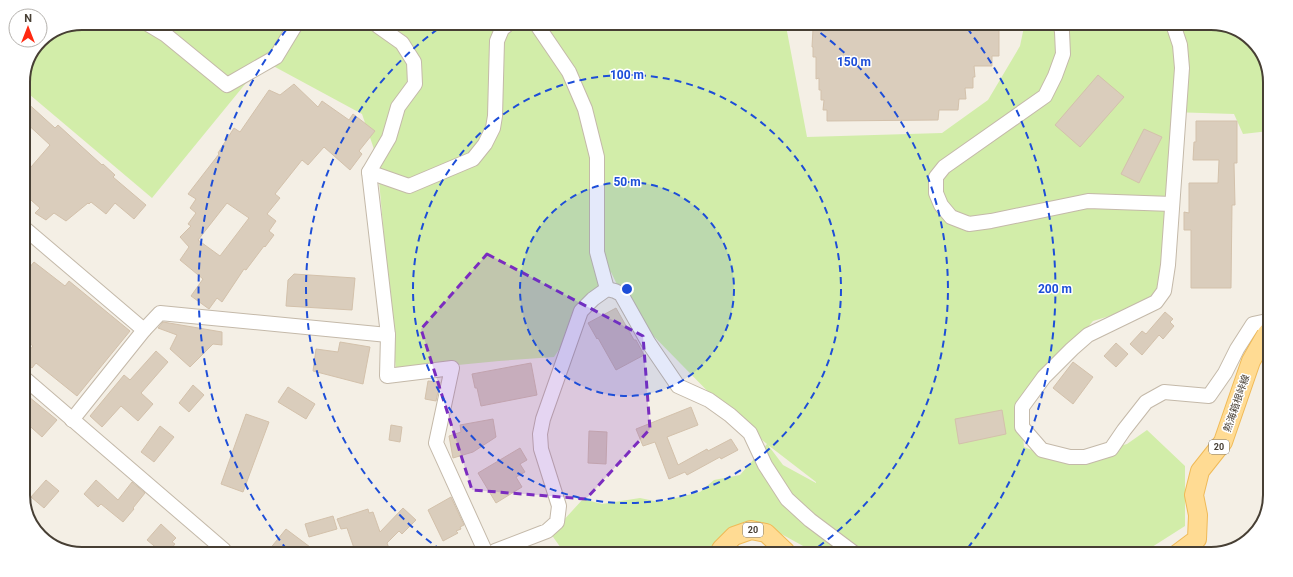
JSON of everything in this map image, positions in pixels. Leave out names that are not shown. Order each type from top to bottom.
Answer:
[{"type":"main road","name":"熱海箱根峠線","points":[[1186,547],[1197,539],[1198,515],[1194,495],[1200,471],[1223,442],[1251,361],[1263,340]]},
{"type":"main road","name":"20","points":[[723,547],[734,536],[751,530],[766,533],[781,547]]},
{"type":"street","points":[[158,30],[166,35],[227,86],[276,57],[292,30]]},
{"type":"street","points":[[384,30],[402,42],[414,62],[415,84],[398,107],[389,138],[369,172],[388,334],[387,376],[452,368],[436,443],[483,547]]},
{"type":"street","points":[[369,172],[409,186],[473,159],[485,144],[493,128],[496,116],[497,41],[502,30]]},
{"type":"street","points":[[540,30],[569,72],[585,109],[597,157],[597,252],[607,289]]},
{"type":"street","points":[[1062,30],[1063,54],[1055,76],[1045,96],[944,167],[936,177],[936,193],[940,205],[951,216],[969,224],[991,221],[1088,201],[1172,204]]},
{"type":"street","points":[[1175,30],[1180,45],[1182,68],[1168,265],[1164,291],[1156,302],[1088,335],[1072,348],[1044,377],[1022,407],[1022,427],[1042,450],[1070,457],[1086,457],[1111,449],[1146,402],[1164,392],[1209,396],[1225,374],[1237,349],[1253,324],[1263,322]]},
{"type":"street","points":[[30,233],[144,330]]},
{"type":"street","points":[[505,547],[547,531],[557,522],[559,506],[541,449],[540,434],[581,311],[593,299],[607,289],[621,294],[648,342],[678,386],[708,400],[730,415],[750,433],[765,465],[787,499],[810,520],[846,547]]},
{"type":"street","points":[[72,420],[144,330],[160,313],[388,334]]},
{"type":"street","points":[[30,383],[220,547]]},
{"type":"highlighted area","points":[[487,254],[643,336],[650,429],[586,499],[472,490],[421,329]]},
{"type":"green space","points":[[82,30],[787,30],[807,137],[942,133],[988,100],[1020,46],[1023,30],[1211,30],[1221,31],[1237,37],[1252,50],[1259,62],[1262,72],[1263,132],[1243,134],[1234,114],[1171,112],[1169,184],[1156,302],[1093,321],[1020,407],[1024,447],[1064,462],[1127,444],[1147,430],[1185,466],[1185,526],[1152,547],[805,547],[774,530],[730,540],[725,547],[560,547],[551,534],[583,499],[602,504],[640,498],[659,502],[700,492],[714,480],[740,475],[767,444],[730,414],[630,312],[611,272],[554,357],[396,371],[377,158],[362,114],[264,61],[152,198],[30,95],[30,78],[32,68],[35,59],[41,50],[43,48],[48,48],[48,43],[56,37],[72,31]],"holes":[[[768,445],[816,483],[783,465]]]},
{"type":"building","points":[[813,30],[999,30],[999,56],[992,56],[992,66],[974,66],[975,77],[973,77],[973,88],[965,88],[966,99],[959,99],[958,110],[939,110],[938,120],[827,121],[827,110],[823,110],[824,100],[821,100],[821,90],[819,90],[819,78],[816,79],[816,57],[813,57]]},
{"type":"building","points":[[1098,75],[1124,97],[1080,147],[1055,125]]},
{"type":"building","points":[[294,84],[318,107],[322,101],[349,120],[353,114],[375,131],[359,151],[362,154],[350,170],[324,147],[308,165],[302,160],[275,194],[280,198],[267,214],[276,221],[269,231],[274,235],[246,270],[244,269],[222,302],[217,298],[209,309],[191,296],[203,279],[180,260],[189,247],[180,237],[191,226],[188,224],[196,213],[190,208],[196,199],[188,194],[219,154],[218,153],[234,128],[240,132],[269,90],[280,95]],"holes":[[[227,203],[249,218],[220,256],[198,240]]]},
{"type":"building","points":[[30,105],[55,128],[58,125],[115,175],[113,177],[146,205],[134,219],[115,203],[106,214],[91,202],[66,221],[54,213],[46,220],[35,213],[40,208],[30,199],[30,168],[50,145],[30,126]]},
{"type":"building","points":[[1196,121],[1237,121],[1237,163],[1234,163],[1235,205],[1232,205],[1231,288],[1191,288],[1191,230],[1184,230],[1184,212],[1189,213],[1189,183],[1218,183],[1219,160],[1193,160],[1194,142],[1196,142]]},
{"type":"building","points":[[1144,129],[1162,137],[1139,183],[1121,174]]},
{"type":"building","points":[[34,262],[65,286],[69,281],[130,331],[77,396],[36,363],[32,368],[30,366],[30,350],[33,346],[30,344],[30,267]]},
{"type":"building","points":[[294,274],[355,278],[352,310],[286,306],[288,280]]},
{"type":"building","points":[[616,308],[644,355],[616,370],[588,323]]},
{"type":"building","points":[[1165,312],[1173,319],[1170,322],[1174,326],[1163,339],[1159,335],[1142,355],[1130,344],[1142,331],[1146,334]]},
{"type":"building","points":[[163,322],[222,332],[222,345],[213,344],[190,367],[170,349],[177,335],[158,328]]},
{"type":"building","points":[[340,342],[370,347],[363,384],[313,371],[316,349],[338,352]]},
{"type":"building","points":[[1116,343],[1128,354],[1116,367],[1104,356]]},
{"type":"building","points":[[156,351],[168,362],[141,393],[153,404],[138,421],[121,406],[102,427],[90,416],[124,375],[130,380]]},
{"type":"building","points":[[1073,362],[1093,377],[1073,404],[1053,388]]},
{"type":"building","points":[[531,363],[537,395],[481,406],[472,374]]},
{"type":"building","points":[[428,381],[440,382],[436,401],[425,399]]},
{"type":"building","points":[[193,385],[204,395],[189,412],[179,403]]},
{"type":"building","points":[[288,387],[315,404],[306,419],[278,402]]},
{"type":"building","points":[[30,398],[57,420],[42,437],[30,426]]},
{"type":"building","points":[[691,407],[698,425],[667,437],[678,465],[707,449],[708,451],[731,439],[738,450],[721,459],[720,457],[687,475],[685,472],[669,479],[655,442],[643,446],[636,429]]},
{"type":"building","points":[[1002,410],[1006,434],[959,444],[955,419]]},
{"type":"building","points":[[246,414],[269,422],[243,492],[221,484]]},
{"type":"building","points":[[493,419],[496,437],[473,452],[453,458],[449,436],[461,432],[460,425]]},
{"type":"building","points":[[391,425],[402,427],[400,442],[389,440]]},
{"type":"building","points":[[160,426],[174,437],[154,462],[141,452]]},
{"type":"building","points":[[589,431],[607,432],[606,464],[588,463]]},
{"type":"building","points":[[520,448],[527,460],[520,464],[525,472],[516,477],[522,487],[496,503],[478,473]]},
{"type":"building","points":[[46,480],[59,491],[44,508],[31,497]]},
{"type":"building","points":[[96,480],[118,500],[132,482],[145,493],[123,522],[101,504],[98,507],[84,494]]},
{"type":"building","points":[[451,497],[464,525],[460,527],[461,529],[456,531],[458,533],[443,541],[428,510]]},
{"type":"building","points":[[403,508],[416,520],[402,534],[399,531],[387,543],[388,547],[354,547],[347,528],[341,529],[337,519],[368,509],[369,513],[373,512],[380,532]]},
{"type":"building","points":[[333,516],[337,529],[309,537],[305,524]]},
{"type":"building","points":[[161,524],[176,538],[172,542],[175,544],[172,547],[155,547],[147,540]]},
{"type":"building","points":[[286,529],[310,547],[271,547]]}]
